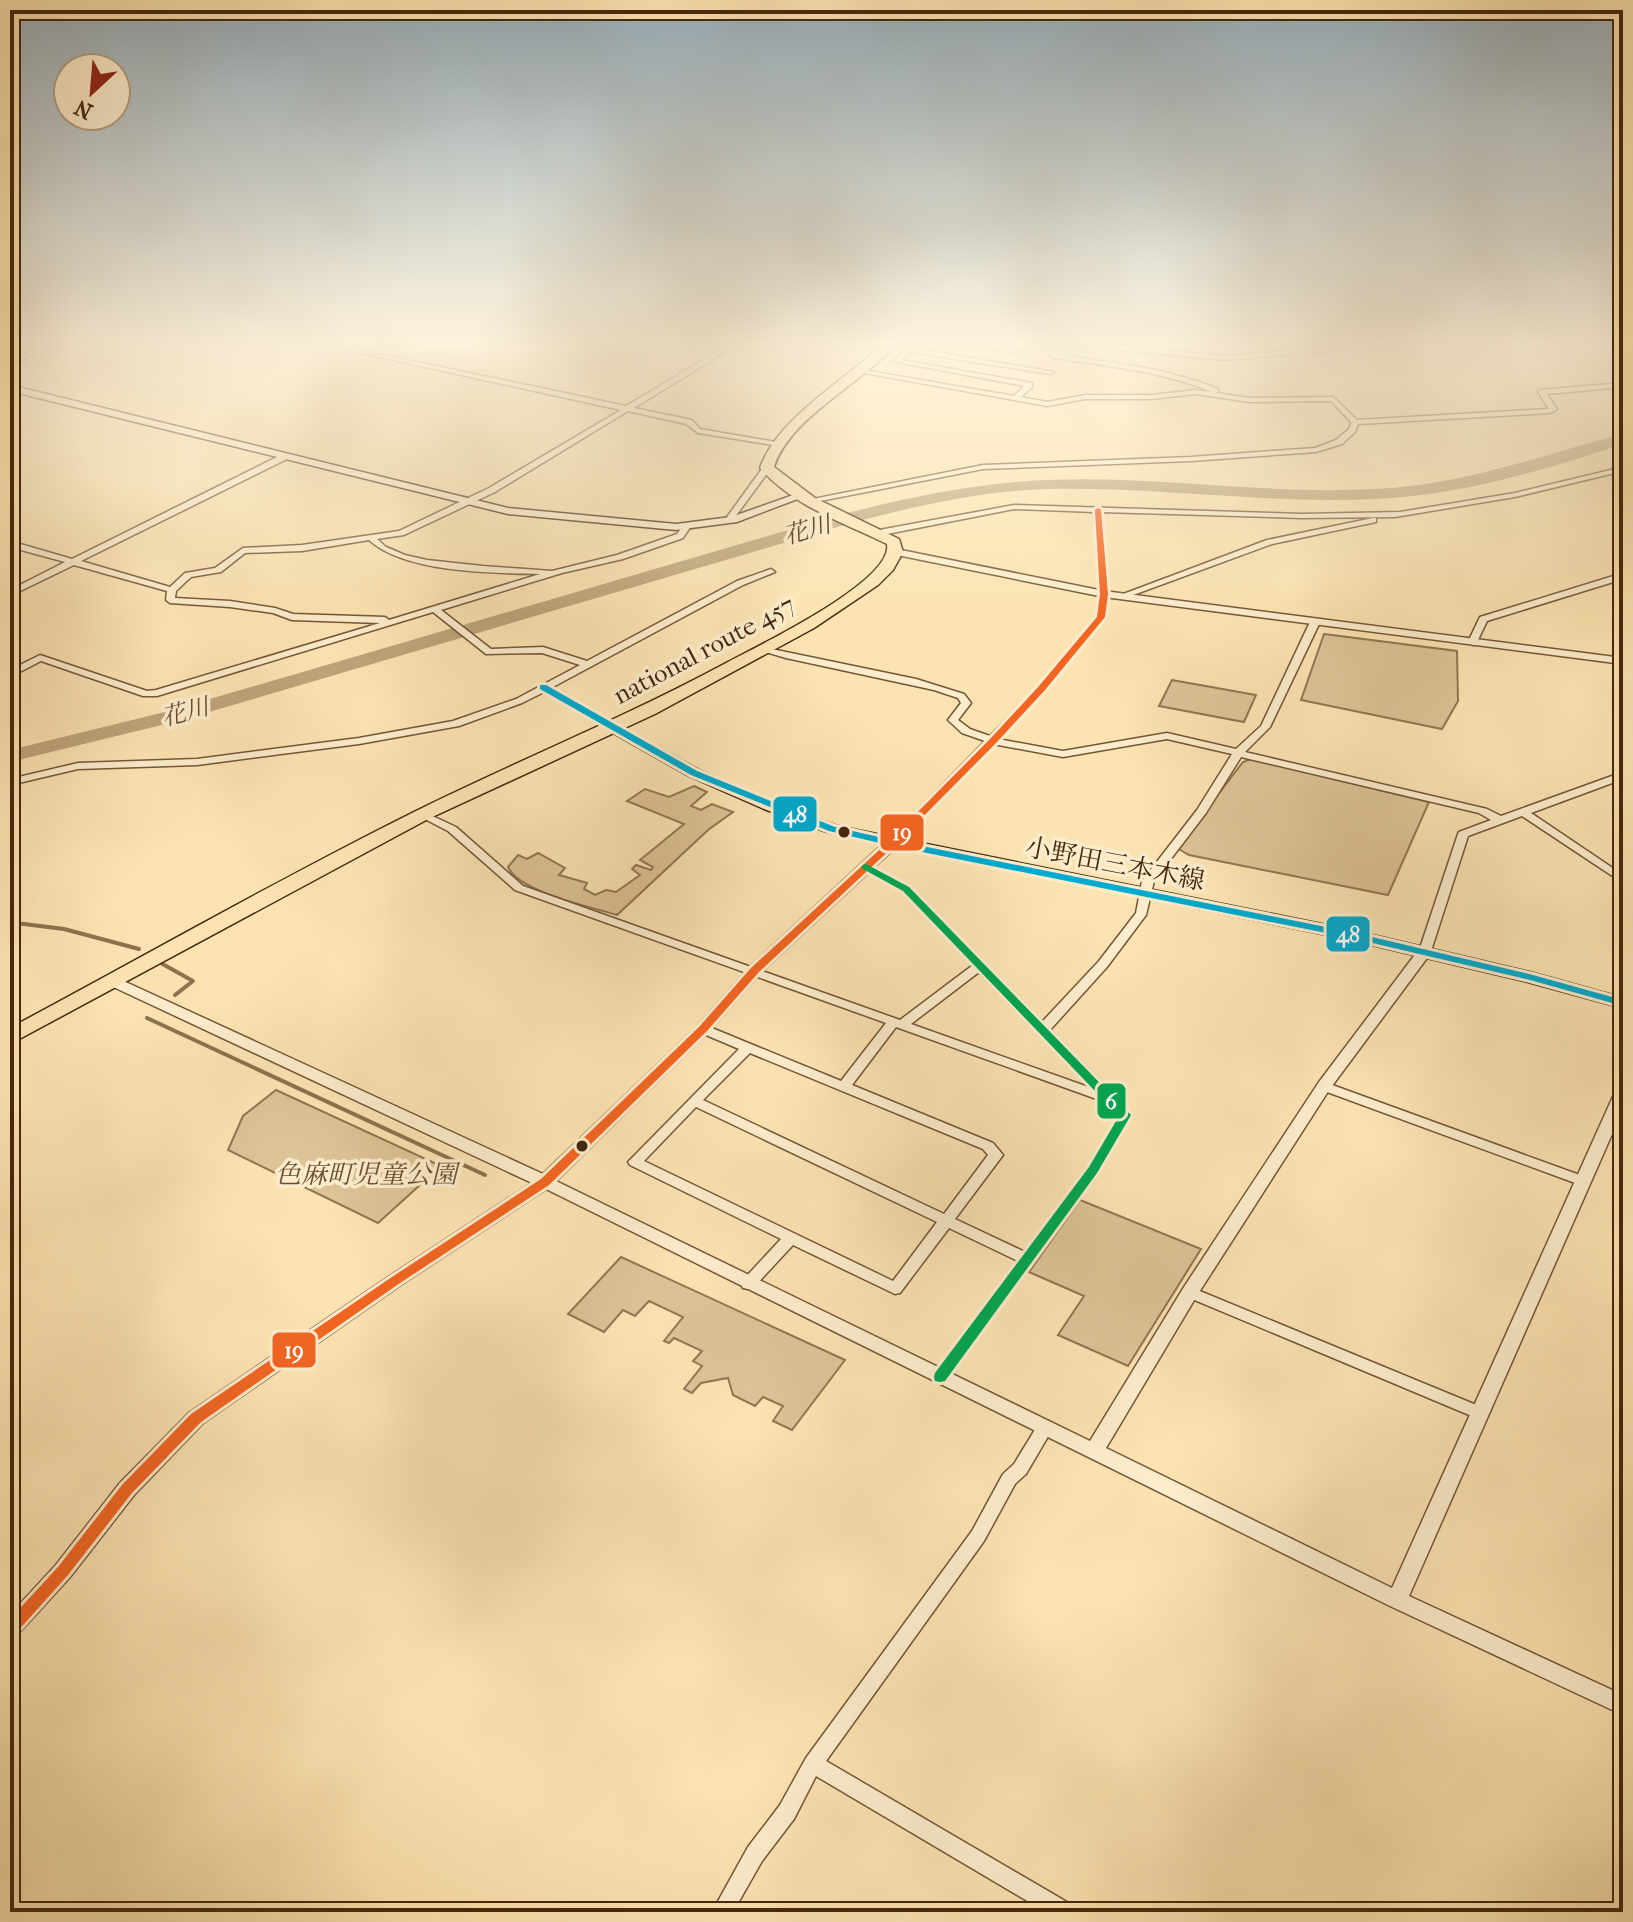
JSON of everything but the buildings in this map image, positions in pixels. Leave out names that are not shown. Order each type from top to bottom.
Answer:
[{"type":"highway","points":[[788,434],[776,444],[767,460],[767,468],[808,498],[894,542],[896,552]]},
{"type":"highway","name":"national route 457","points":[[10,1037],[422,815],[613,727],[765,649],[845,603],[888,567],[896,552]]},
{"type":"main road","points":[[195,434],[469,502],[538,514],[644,525],[687,526],[733,520],[808,498]]},
{"type":"main road","name":"小野田三本木線","points":[[613,727],[694,773],[832,829],[1425,951],[1530,976],[1623,1003]]},
{"type":"street","points":[[396,620],[292,617],[245,606],[170,600],[172,590],[188,575],[218,570],[243,551],[372,539],[401,533],[450,507],[469,502],[581,434]]},
{"type":"street","points":[[714,434],[776,444]]},
{"type":"street","points":[[808,498],[983,467],[1191,459],[1316,450],[1339,442],[1348,434]]},
{"type":"street","points":[[10,593],[286,456]]},
{"type":"street","points":[[733,520],[731,517],[767,468]]},
{"type":"street","points":[[1122,596],[1270,542],[1400,514],[1515,495],[1623,469]]},
{"type":"street","points":[[877,533],[1000,508],[1302,516],[1400,514]]},
{"type":"street","points":[[10,1629],[63,1571],[127,1489],[196,1418],[387,1285],[545,1182],[703,1029],[755,970],[892,843],[993,741],[1101,617],[1104,594],[1098,510]]},
{"type":"street","points":[[10,674],[40,658],[150,694],[396,620],[439,612],[560,571],[609,560],[680,536],[687,526]]},
{"type":"street","points":[[372,539],[382,550],[433,563],[516,571],[560,571]]},
{"type":"street","points":[[10,544],[172,590]]},
{"type":"street","points":[[896,552],[949,559],[1104,594],[1623,661]]},
{"type":"street","points":[[10,782],[78,766],[197,762],[359,741],[455,724],[519,701],[740,583],[771,572]]},
{"type":"street","points":[[1473,642],[1483,619],[1623,576]]},
{"type":"street","points":[[439,612],[493,653],[543,650],[588,664]]},
{"type":"street","points":[[1044,1028],[1117,947],[1144,910],[1148,881],[1202,811],[1238,753],[1265,727],[1315,622]]},
{"type":"street","points":[[765,649],[799,660],[891,677],[961,696],[966,703],[953,720],[966,731],[993,741],[1063,754],[1167,736],[1483,811],[1498,819]]},
{"type":"street","points":[[543,687],[613,727]]},
{"type":"street","points":[[1094,1451],[1190,1292],[1324,1086],[1425,951],[1463,834],[1623,775]]},
{"type":"street","points":[[1523,812],[1623,880]]},
{"type":"street","points":[[422,815],[452,829],[519,888],[1115,1101]]},
{"type":"street","points":[[866,867],[906,889],[1115,1101],[1125,1115],[1093,1170],[940,1377]]},
{"type":"street","points":[[844,1086],[898,1022],[981,965]]},
{"type":"street","points":[[112,981],[545,1182],[1397,1600],[1623,1705]]},
{"type":"street","points":[[703,1029],[748,1047],[844,1086],[988,1146],[996,1155],[895,1289],[635,1162],[748,1047]]},
{"type":"street","points":[[1324,1086],[1583,1181]]},
{"type":"street","points":[[1397,1600],[1623,1092]]},
{"type":"street","points":[[694,1101],[1027,1259]]},
{"type":"street","points":[[748,1284],[791,1238]]},
{"type":"street","points":[[1190,1292],[1480,1413]]},
{"type":"street","points":[[722,1912],[755,1854],[787,1812],[813,1764],[978,1536],[1009,1479],[1020,1469],[1045,1428]]},
{"type":"street","points":[[813,1764],[1065,1912]]},
{"type":"green space","points":[[1324,634],[1457,651],[1458,701],[1442,729],[1301,700]]},
{"type":"green space","points":[[1172,680],[1256,695],[1244,722],[1159,706]]},
{"type":"green space","points":[[1251,759],[1429,802],[1388,895],[1189,855],[1177,848],[1243,762]]},
{"type":"green space","points":[[694,786],[707,792],[691,806],[701,810],[712,804],[733,812],[708,830],[617,915],[540,891],[515,876],[508,867],[518,855],[527,859],[538,853],[565,868],[559,875],[587,883],[584,889],[595,895],[606,890],[616,892],[640,875],[632,869],[636,865],[651,870],[653,867],[640,860],[684,824],[627,801],[645,789],[669,797]]},
{"type":"green space","name":"色麻町児童公園","points":[[276,1090],[441,1166],[378,1223],[228,1150],[243,1116]]},
{"type":"green space","points":[[1080,1200],[1201,1249],[1128,1366],[1058,1335],[1084,1296],[1029,1272]]},
{"type":"green space","points":[[621,1257],[845,1360],[792,1430],[773,1421],[783,1406],[763,1397],[755,1406],[733,1395],[728,1378],[701,1383],[692,1393],[684,1389],[702,1366],[693,1361],[702,1351],[674,1338],[669,1343],[664,1341],[683,1317],[649,1301],[635,1316],[623,1310],[604,1332],[568,1314]]},
{"type":"waterway","name":"花川","points":[[10,756],[175,716],[849,518],[933,498],[1048,484],[1300,495],[1407,492],[1501,475],[1623,439]]},
{"type":"waterway","points":[[10,922],[32,925]]},
{"type":"waterway","points":[[16,923],[32,925]]},
{"type":"waterway","points":[[32,925],[64,929],[139,949]]},
{"type":"waterway","points":[[159,962],[193,981],[175,995]]},
{"type":"waterway","points":[[147,1018],[485,1175]]},
{"type":"transit line","name":"19","points":[[10,1629],[63,1571],[127,1489],[196,1418],[545,1182],[703,1029],[755,970],[892,843],[993,741],[1101,617],[1104,594],[1098,510]]},
{"type":"transit line","name":"48","points":[[543,687],[694,773],[832,829],[1351,935],[1533,978],[1623,1003]]},
{"type":"transit line","name":"6","points":[[866,867],[906,889],[1125,1115],[1093,1170],[940,1377]]}]
